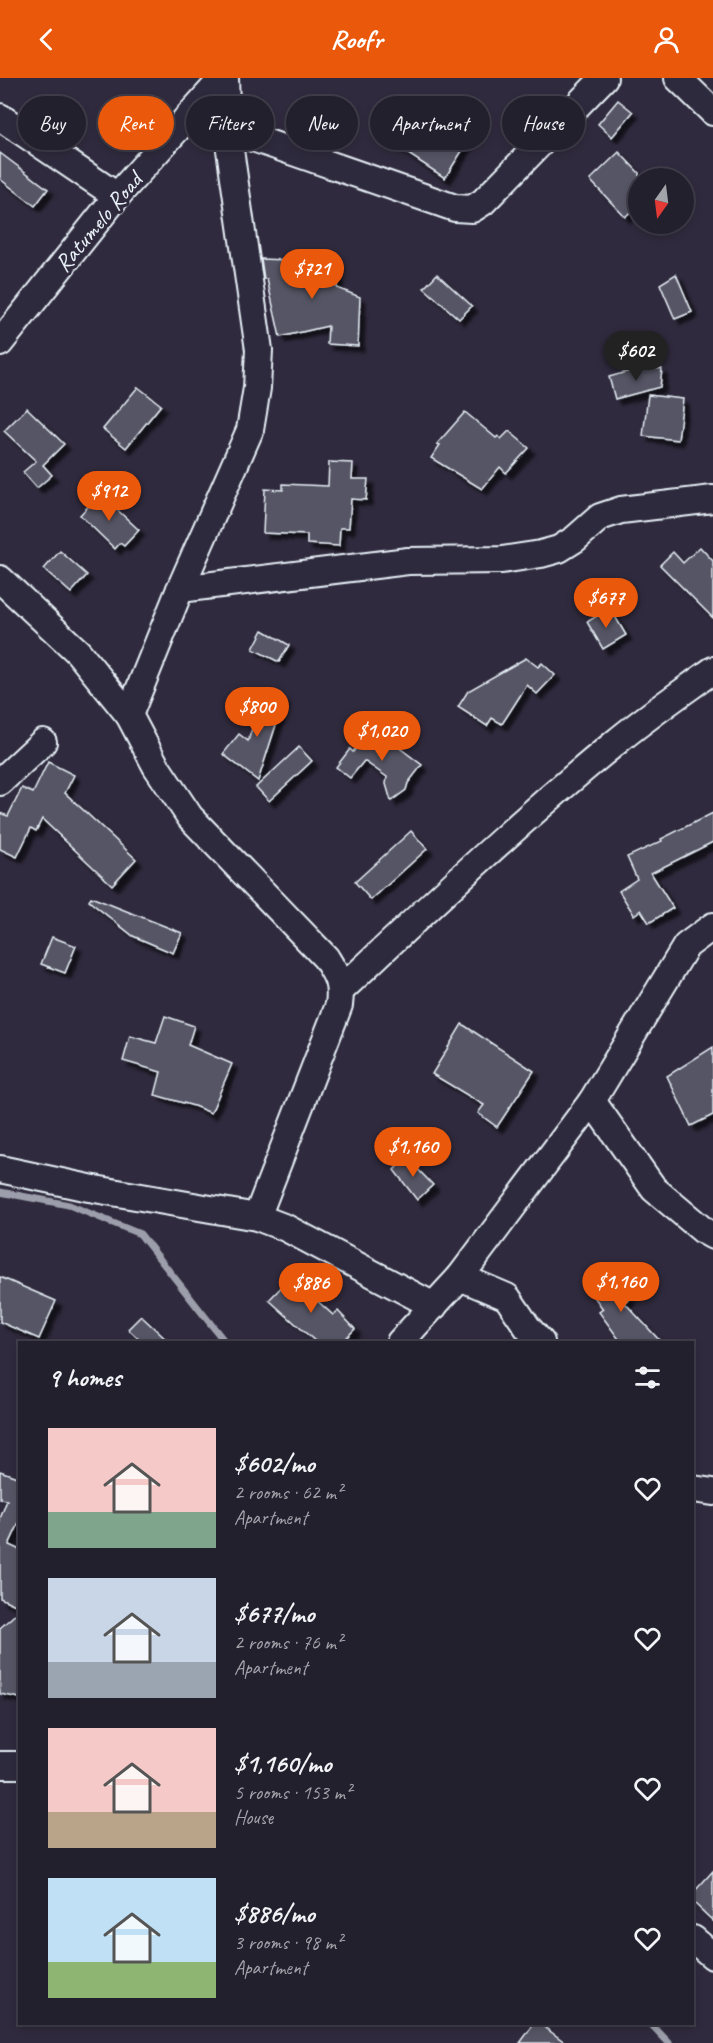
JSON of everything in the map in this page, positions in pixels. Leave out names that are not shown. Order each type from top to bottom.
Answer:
[{"type":"street","points":[[224,78],[225,96]]},
{"type":"street","name":"Ratumelo Road","points":[[0,343],[117,196],[224,78]]},
{"type":"street","points":[[274,145],[455,208],[472,209],[483,202],[604,78]]},
{"type":"street","points":[[678,78],[713,112]]},
{"type":"street","points":[[0,117],[117,196]]},
{"type":"street","points":[[129,715],[180,589],[250,430],[257,388],[259,350],[230,150]]},
{"type":"street","points":[[180,589],[408,561],[502,560],[541,554],[559,549],[600,518],[621,510],[713,499]]},
{"type":"street","points":[[0,579],[78,652],[129,715],[156,766],[190,817],[326,957],[336,976],[341,990],[339,1005],[257,1217]]},
{"type":"street","points":[[341,990],[486,853],[560,789],[617,741],[713,669]]},
{"type":"street","points":[[0,782],[43,742]]},
{"type":"street","points":[[401,1341],[460,1277],[592,1101],[686,946],[713,926]]},
{"type":"street","points":[[592,1101],[654,1189],[713,1236]]},
{"type":"street","points":[[0,1169],[89,1188],[257,1217],[286,1228],[434,1306]]},
{"type":"street","points":[[460,1277],[507,1298],[540,1341]]},
{"type":"street","points":[[694,1489],[713,1492]]},
{"type":"street","points":[[0,1765],[18,1765]]},
{"type":"street","points":[[694,1940],[713,1956]]},
{"type":"building","points":[[618,100],[633,112],[612,137],[598,124]]},
{"type":"building","points":[[402,150],[463,150],[445,178]]},
{"type":"building","points":[[619,152],[634,168],[628,168],[628,214],[625,217],[590,180]]},
{"type":"building","points":[[0,153],[48,189],[35,206],[0,179]]},
{"type":"building","points":[[261,259],[338,262],[337,288],[360,297],[358,346],[327,344],[328,326],[280,337],[267,279],[264,279]]},
{"type":"building","points":[[437,274],[472,306],[459,319],[424,288]]},
{"type":"building","points":[[676,274],[692,312],[675,319],[660,284]]},
{"type":"building","points":[[644,367],[662,369],[660,387],[615,399],[609,377]]},
{"type":"building","points":[[138,387],[161,405],[126,448],[103,429]]},
{"type":"building","points":[[648,395],[683,399],[678,440],[643,436]]},
{"type":"building","points":[[27,408],[64,444],[43,465],[52,475],[37,488],[23,472],[36,461],[4,431]]},
{"type":"building","points":[[465,412],[496,438],[498,436],[501,439],[509,431],[529,448],[506,473],[500,467],[482,489],[431,458],[440,445],[437,444]]},
{"type":"building","points":[[329,462],[353,463],[352,479],[368,479],[366,500],[351,499],[349,528],[340,528],[339,546],[307,544],[307,535],[263,533],[265,489],[283,490],[283,484],[328,486]]},
{"type":"building","points":[[100,494],[139,530],[124,546],[120,543],[115,549],[80,515]]},
{"type":"building","points":[[700,547],[713,561],[713,618],[660,565],[673,552],[683,563]]},
{"type":"building","points":[[60,551],[87,575],[71,593],[44,569]]},
{"type":"building","points":[[610,608],[626,635],[603,649],[587,622]]},
{"type":"building","points":[[263,630],[289,645],[279,662],[253,649]]},
{"type":"building","points":[[526,658],[538,667],[542,663],[555,675],[537,694],[527,685],[502,724],[492,718],[487,726],[458,707],[468,691]]},
{"type":"building","points":[[263,694],[284,700],[258,781],[223,754],[239,734],[248,741]]},
{"type":"building","points":[[372,727],[422,765],[408,783],[406,790],[391,801],[386,784],[387,777],[364,761],[350,778],[336,767],[350,749],[353,752]]},
{"type":"building","points":[[299,747],[312,761],[269,801],[256,787]]},
{"type":"building","points":[[48,762],[74,775],[65,793],[136,859],[112,885],[42,819],[36,831],[31,828],[17,857],[0,849],[0,813],[8,816],[22,788],[33,793]]},
{"type":"building","points":[[713,813],[713,842],[651,873],[673,908],[649,923],[641,910],[634,915],[619,891],[637,879],[627,857]]},
{"type":"building","points":[[411,831],[427,849],[371,900],[355,882]]},
{"type":"building","points":[[91,897],[182,933],[173,953],[133,936],[89,901]]},
{"type":"building","points":[[52,937],[76,946],[65,973],[41,964]]},
{"type":"building","points":[[165,1016],[194,1026],[188,1045],[232,1064],[211,1113],[155,1095],[161,1072],[123,1061],[130,1036],[156,1043]]},
{"type":"building","points":[[462,1024],[534,1071],[497,1127],[478,1113],[484,1105],[432,1074]]},
{"type":"building","points":[[713,1047],[713,1115],[691,1126],[667,1076]]},
{"type":"building","points":[[406,1157],[433,1185],[417,1200],[394,1170]]},
{"type":"building","points":[[613,1275],[630,1299],[624,1302],[660,1341],[620,1341],[599,1312],[603,1309],[590,1291]]},
{"type":"building","points":[[0,1277],[56,1301],[39,1339],[0,1322]]},
{"type":"building","points":[[291,1277],[333,1315],[338,1311],[355,1329],[343,1341],[315,1341],[269,1300]]},
{"type":"building","points":[[141,1316],[168,1341],[141,1341],[128,1329]]},
{"type":"building","points":[[0,1471],[18,1476],[18,1525],[9,1545],[18,1549],[18,1606],[0,1598],[0,1519],[7,1500],[0,1499]]},
{"type":"building","points":[[18,1612],[18,1698],[0,1694],[0,1628]]},
{"type":"building","points":[[713,1871],[713,1921],[694,1903],[694,1892]]},
{"type":"building","points":[[533,2025],[541,2025],[566,2043],[520,2043]]},
{"type":"waterway","points":[[0,1192],[69,1205],[140,1234],[224,1341]]},
{"type":"waterway","points":[[652,2025],[669,2043]]}]
